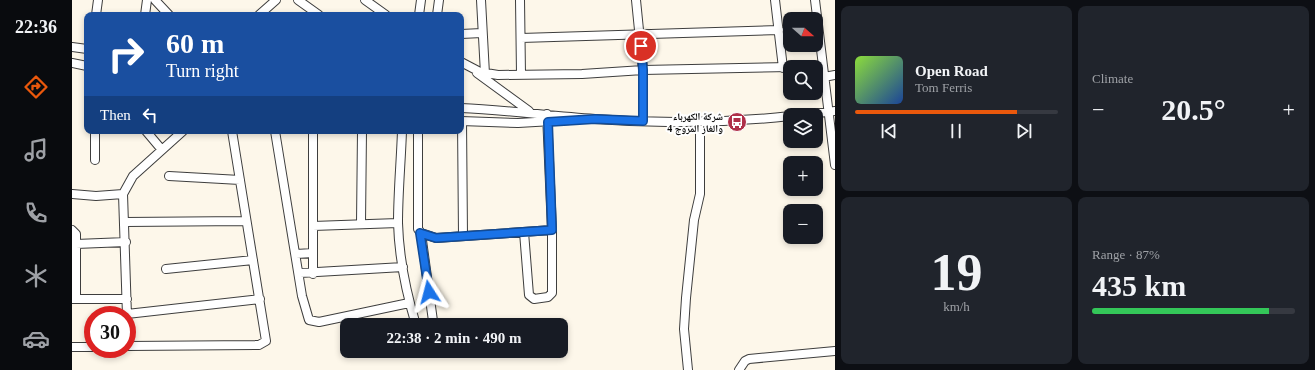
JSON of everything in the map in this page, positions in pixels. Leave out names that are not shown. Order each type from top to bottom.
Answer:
[{"type":"street","points":[[96,12],[98,0]]},
{"type":"street","points":[[145,12],[147,0]]},
{"type":"street","points":[[155,0],[166,12]]},
{"type":"street","points":[[262,12],[276,0]]},
{"type":"street","points":[[298,0],[315,12]]},
{"type":"street","points":[[365,0],[382,12]]},
{"type":"street","points":[[419,12],[421,0]]},
{"type":"street","points":[[437,12],[439,0]]},
{"type":"street","points":[[481,0],[485,74]]},
{"type":"street","points":[[520,0],[521,74]]},
{"type":"street","points":[[636,0],[643,70],[643,121]]},
{"type":"street","points":[[775,0],[779,30],[785,60]]},
{"type":"street","points":[[815,0],[821,60]]},
{"type":"street","points":[[521,38],[640,33],[779,30]]},
{"type":"street","points":[[464,34],[482,33]]},
{"type":"street","points":[[72,47],[84,49]]},
{"type":"street","points":[[72,63],[84,65]]},
{"type":"street","points":[[464,64],[530,112]]},
{"type":"street","points":[[472,69],[485,74],[498,75],[582,74],[643,70],[783,67]]},
{"type":"street","points":[[823,72],[831,111],[835,164]]},
{"type":"street","points":[[824,77],[835,75]]},
{"type":"street","points":[[464,108],[530,112],[547,118]]},
{"type":"street","points":[[464,121],[518,123],[547,118],[700,123],[783,117]]},
{"type":"street","points":[[524,232],[529,295],[534,299],[548,297],[552,293],[552,230],[547,118]]},
{"type":"street","points":[[688,370],[684,329],[694,220],[700,194],[700,123]]},
{"type":"street","points":[[94,134],[96,160]]},
{"type":"street","points":[[149,134],[162,150]]},
{"type":"street","points":[[127,306],[126,242],[123,194],[133,176],[180,134]]},
{"type":"street","points":[[136,346],[262,345],[267,339],[232,134]]},
{"type":"street","points":[[276,134],[307,317],[313,322],[354,316],[409,303]]},
{"type":"street","points":[[313,134],[313,274]]},
{"type":"street","points":[[361,224],[362,134]]},
{"type":"street","points":[[402,134],[398,223],[403,267],[409,303],[414,318]]},
{"type":"street","points":[[418,134],[418,229],[420,233],[434,318]]},
{"type":"street","points":[[462,134],[463,236]]},
{"type":"street","points":[[169,176],[240,180]]},
{"type":"street","points":[[72,194],[96,196],[123,194]]},
{"type":"street","points":[[125,222],[246,221]]},
{"type":"street","points":[[313,226],[398,223]]},
{"type":"street","points":[[72,230],[76,234],[74,299],[127,299]]},
{"type":"street","points":[[420,233],[436,238],[552,230]]},
{"type":"street","points":[[76,244],[126,242]]},
{"type":"street","points":[[296,254],[313,253]]},
{"type":"street","points":[[166,269],[253,260]]},
{"type":"street","points":[[300,273],[313,274],[403,267]]},
{"type":"street","points":[[136,313],[260,299]]},
{"type":"street","points":[[72,347],[84,347]]},
{"type":"street","points":[[739,370],[745,361],[749,359],[835,351]]},
{"type":"place","name":"شركة الكهرباء والغاز المروج 4","points":[[737,122]]},
{"type":"route","points":[[429,292],[420,233],[430,238],[436,238],[552,230],[550,213],[548,122],[595,119],[643,121],[643,70],[641,46]]}]
